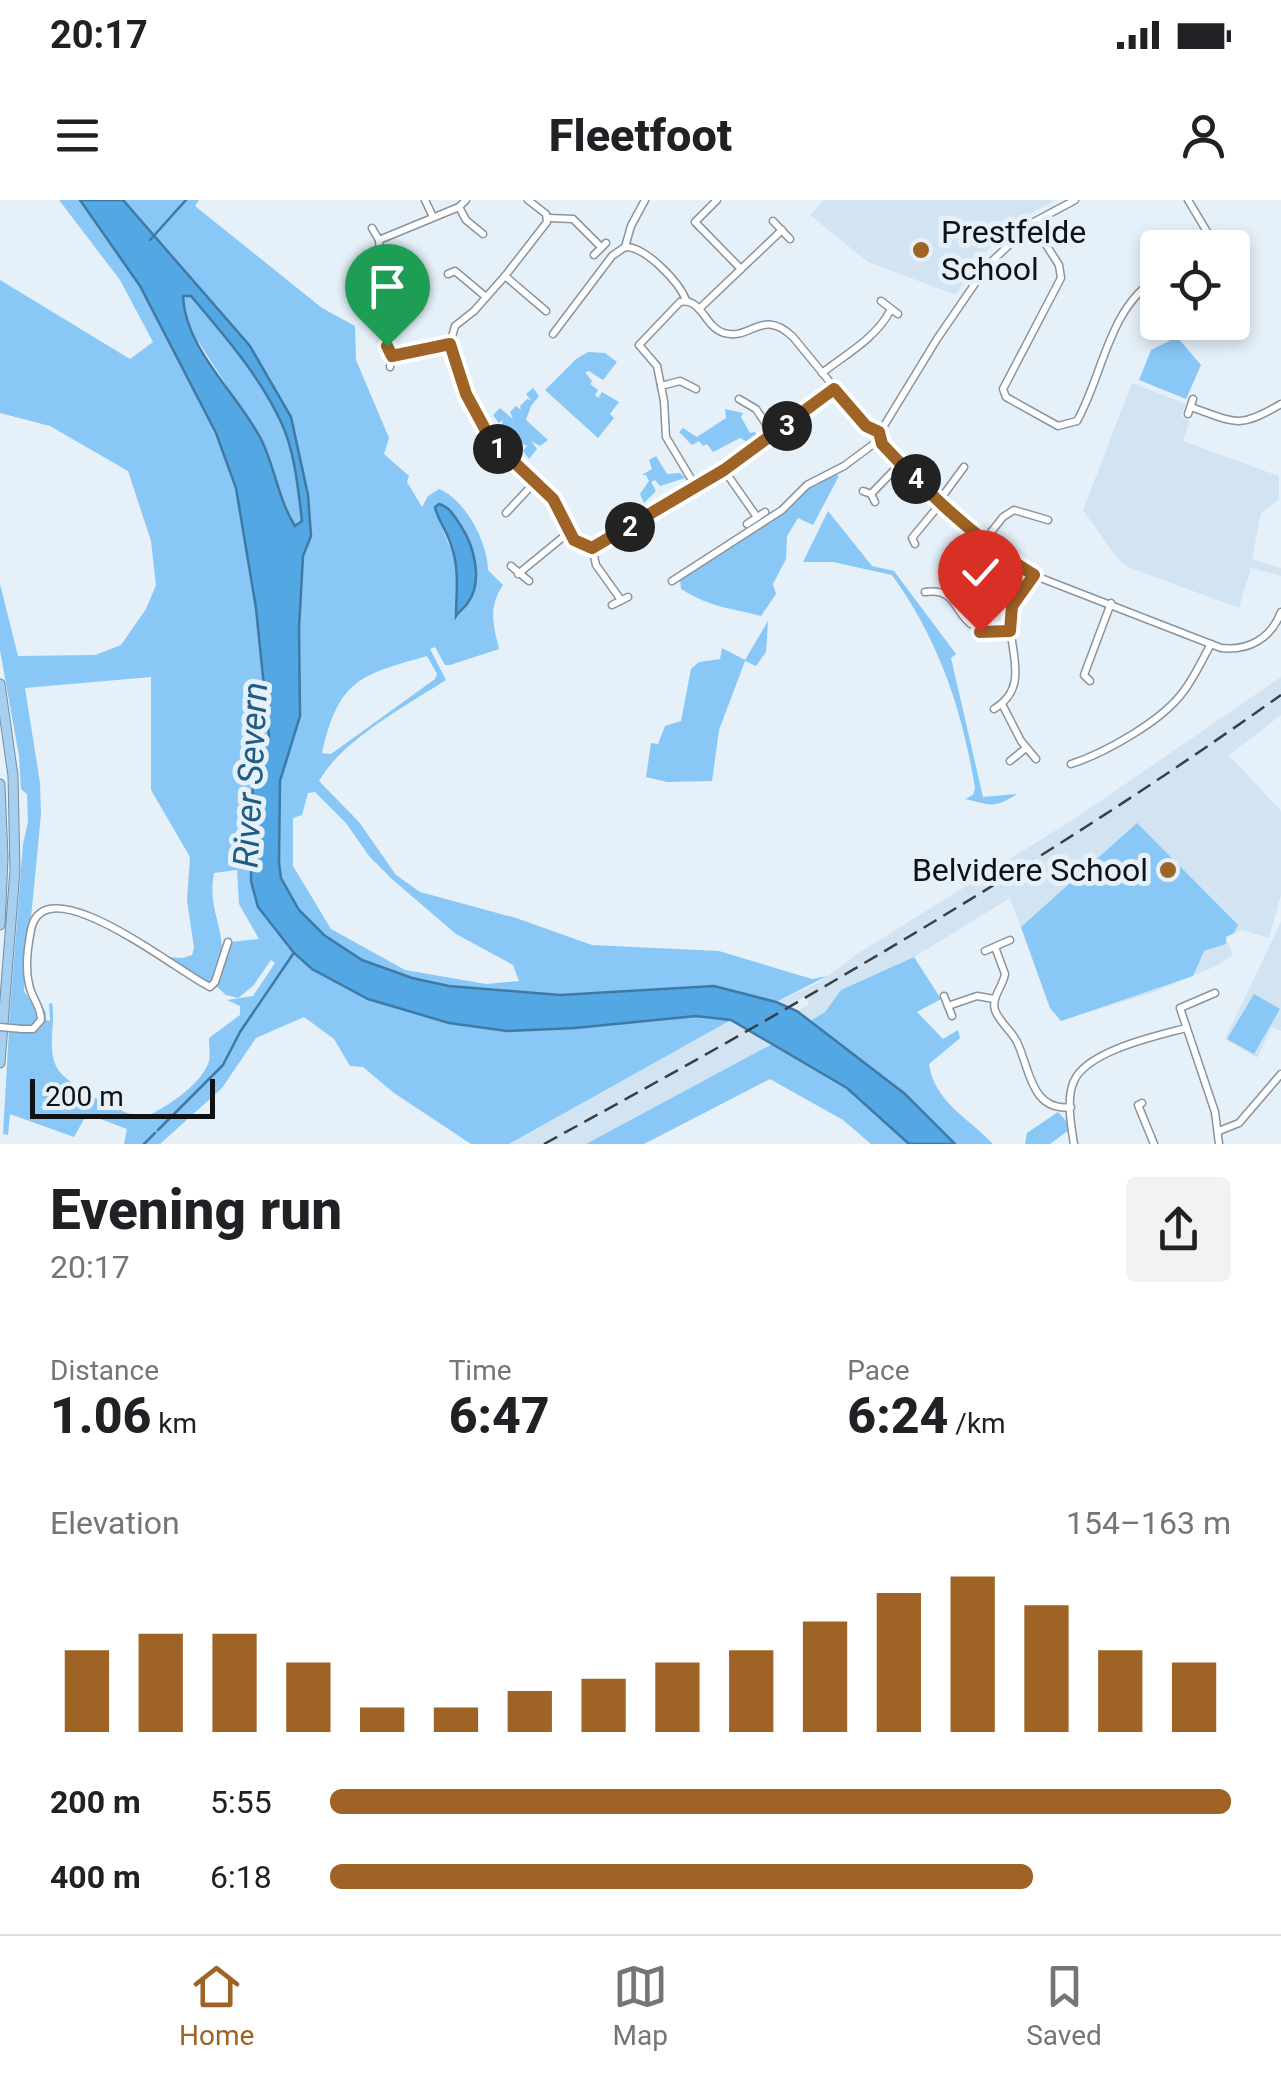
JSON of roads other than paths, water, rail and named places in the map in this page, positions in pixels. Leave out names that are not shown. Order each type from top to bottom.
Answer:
[{"type":"highway","points":[[0,684],[13,776],[15,870],[0,1063]]},
{"type":"highway","points":[[0,784],[0,926]]},
{"type":"street","points":[[425,200],[433,217]]},
{"type":"street","points":[[528,200],[548,218],[573,219],[604,245],[594,254]]},
{"type":"street","points":[[717,200],[696,222],[741,270]]},
{"type":"street","points":[[672,582],[782,510],[807,485],[844,466],[879,436],[986,266],[1032,223],[1074,200]]},
{"type":"street","points":[[1188,200],[1206,230]]},
{"type":"street","points":[[379,240],[463,203],[466,220],[483,234]]},
{"type":"street","points":[[553,334],[612,256],[625,247],[643,204],[650,213]]},
{"type":"street","points":[[548,218],[505,276],[454,326],[450,344],[466,394],[491,440],[558,506],[568,533],[580,545],[592,548],[724,470],[834,389]]},
{"type":"street","points":[[774,222],[790,239]]},
{"type":"street","points":[[1032,223],[1059,266],[1062,278],[1002,388],[1006,397],[1058,426],[1078,420],[1123,314],[1140,291]]},
{"type":"street","points":[[372,228],[380,252]]},
{"type":"street","points":[[698,309],[782,230]]},
{"type":"street","points":[[625,247],[642,250],[719,332],[728,334],[759,324],[780,327],[900,464],[984,541],[1034,575],[1230,649],[1249,646],[1272,630],[1281,612]]},
{"type":"street","points":[[448,274],[455,270],[486,297]]},
{"type":"street","points":[[505,276],[546,310]]},
{"type":"street","points":[[589,286],[598,294]]},
{"type":"street","points":[[686,300],[669,310],[639,344],[656,362],[665,435],[696,487]]},
{"type":"street","points":[[822,373],[894,313],[880,300]]},
{"type":"street","points":[[392,356],[450,344]]},
{"type":"street","points":[[387,346],[392,356],[390,367]]},
{"type":"street","points":[[685,382],[690,370]]},
{"type":"street","points":[[660,386],[685,382],[696,389]]},
{"type":"street","points":[[750,404],[756,394]]},
{"type":"street","points":[[739,398],[750,404],[774,436]]},
{"type":"street","points":[[1191,407],[1240,423],[1281,404]]},
{"type":"street","points":[[870,496],[900,464]]},
{"type":"street","points":[[724,470],[757,518]]},
{"type":"street","points":[[911,539],[959,470]]},
{"type":"street","points":[[506,513],[535,482]]},
{"type":"street","points":[[984,541],[1008,512],[1021,510],[1043,521]]},
{"type":"street","points":[[747,524],[765,512]]},
{"type":"street","points":[[518,574],[568,533]]},
{"type":"street","points":[[592,548],[596,564],[624,598],[612,605]]},
{"type":"street","points":[[510,566],[529,581]]},
{"type":"street","points":[[1034,575],[1012,606],[1010,631],[1017,679],[1012,693],[998,707],[1036,760]]},
{"type":"street","points":[[930,588],[949,596],[968,623],[980,632],[1010,631]]},
{"type":"street","points":[[1084,678],[1111,603]]},
{"type":"street","points":[[1076,760],[1099,754],[1172,704],[1186,690],[1210,644]]},
{"type":"street","points":[[1010,762],[1026,748]]},
{"type":"street","points":[[0,1028],[32,1029],[41,1020],[28,981],[31,932],[36,916],[50,908],[70,910],[107,925],[210,987],[216,982],[228,942]]},
{"type":"street","points":[[985,951],[1010,940]]},
{"type":"street","points":[[995,946],[1005,974],[994,999],[998,1016],[1012,1025],[1036,1092],[1050,1105],[1071,1107]]},
{"type":"street","points":[[944,996],[952,1016]]},
{"type":"street","points":[[948,1006],[977,996],[994,999]]},
{"type":"street","points":[[1212,997],[1179,1005],[1220,1144]]},
{"type":"street","points":[[1074,1144],[1074,1082],[1085,1066],[1128,1045],[1186,1028]]},
{"type":"street","points":[[1219,1131],[1239,1122],[1281,1074]]},
{"type":"street","points":[[1138,1105],[1154,1144]]},
{"type":"waterway","points":[[150,240],[186,200]]},
{"type":"waterway","points":[[158,1130],[223,1065],[240,1032],[293,954]]},
{"type":"waterway","points":[[144,1144],[155,1133]]},
{"type":"railway","points":[[544,1144],[733,1039],[1011,874],[1281,695]]},
{"type":"place","name":"Prestfelde School","points":[[921,250]]},
{"type":"place","name":"Belvidere School","points":[[1168,870]]},
{"type":"water label","name":"River Severn","points":[[251,775]]}]
